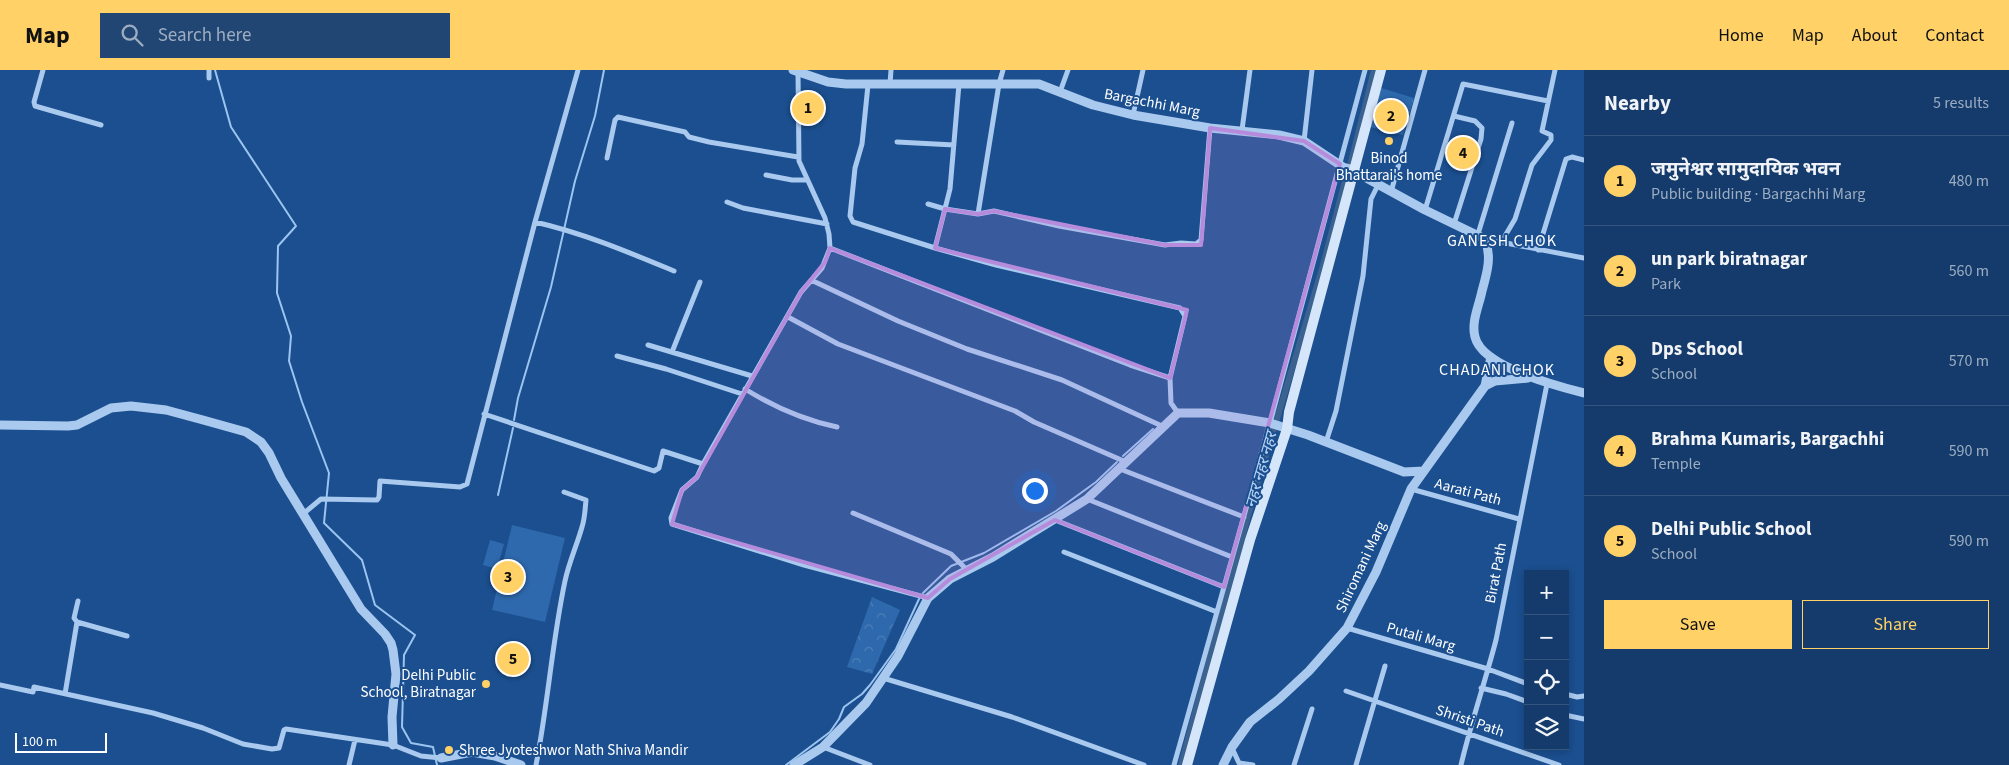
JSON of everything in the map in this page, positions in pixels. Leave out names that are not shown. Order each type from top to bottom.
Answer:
[{"type":"main road","points":[[1188,765],[1250,540],[1277,426],[1289,412],[1347,168],[1382,70]]},
{"type":"street","points":[[43,70],[34,102],[35,106],[101,125]]},
{"type":"street","points":[[209,70],[209,78]]},
{"type":"street","points":[[303,514],[321,499],[375,501],[380,497],[380,481],[464,486],[467,484],[535,222],[578,70]]},
{"type":"street","points":[[890,85],[891,70]]},
{"type":"street","points":[[978,214],[999,84],[1004,70]]},
{"type":"street","points":[[1060,92],[1068,70]]},
{"type":"street","points":[[1133,115],[1143,70]]},
{"type":"street","points":[[1242,130],[1250,70]]},
{"type":"street","points":[[1304,141],[1312,70]]},
{"type":"street","points":[[1174,765],[1244,517],[1277,426],[1347,168],[1365,70]]},
{"type":"street","points":[[1391,192],[1424,70]]},
{"type":"street","points":[[1502,242],[1515,219],[1532,165],[1551,140],[1551,135],[1542,131],[1555,70]]},
{"type":"street","points":[[796,71],[798,157],[827,224],[830,248],[825,262],[801,292],[752,376],[697,477],[682,490],[671,518],[672,524],[804,565],[928,598]]},
{"type":"street","name":"Bargachhi Marg","points":[[796,71],[828,82],[868,85],[1039,84],[1093,105],[1133,115],[1210,128],[1279,135],[1304,141],[1378,185],[1482,237]]},
{"type":"street","points":[[935,248],[950,189],[959,84]]},
{"type":"street","points":[[1425,210],[1463,84],[1548,101]]},
{"type":"street","points":[[868,85],[862,144],[855,168],[850,216],[853,222],[996,265],[1180,308],[1185,316],[1170,378],[1171,403],[1178,414]]},
{"type":"street","points":[[1454,116],[1475,121],[1482,128],[1481,139],[1454,224]]},
{"type":"street","points":[[607,158],[615,120],[618,117],[685,132],[689,137],[709,142],[798,157]]},
{"type":"street","points":[[1512,123],[1482,237],[1490,251],[1489,263],[1474,325],[1475,338],[1479,346],[1491,357],[1530,378],[1584,393]]},
{"type":"street","points":[[928,204],[945,209],[978,214],[994,211],[1059,226],[1164,245],[1196,244],[1201,240],[1210,128]]},
{"type":"street","points":[[897,142],[954,145]]},
{"type":"street","points":[[1538,250],[1566,159],[1572,157],[1584,160]]},
{"type":"street","points":[[766,175],[792,180],[807,180]]},
{"type":"street","points":[[1326,442],[1336,411],[1363,276],[1371,199],[1378,185]]},
{"type":"street","points":[[727,202],[743,208],[827,224]]},
{"type":"street","points":[[535,222],[573,231],[674,272]]},
{"type":"street","points":[[1482,237],[1584,258]]},
{"type":"street","points":[[830,248],[1130,365],[1170,378]]},
{"type":"street","points":[[811,280],[898,321],[967,349],[1062,380],[1164,427]]},
{"type":"street","points":[[672,352],[700,282]]},
{"type":"street","points":[[788,317],[838,344],[1015,411],[1123,465],[1244,517]]},
{"type":"street","points":[[648,346],[752,376]]},
{"type":"street","points":[[617,356],[744,392],[802,418],[837,426]]},
{"type":"street","name":"Shiromani Marg","points":[[1223,765],[1232,747],[1250,722],[1280,699],[1309,671],[1347,628],[1376,572],[1411,490],[1484,386],[1491,357]]},
{"type":"street","points":[[1484,386],[1495,381],[1530,378]]},
{"type":"street","name":"Birat Path","points":[[1461,765],[1468,734],[1496,640],[1547,384]]},
{"type":"street","points":[[0,425],[77,425],[111,408],[131,406],[166,410],[229,427],[246,432],[261,442],[361,608],[385,634],[390,643],[393,650],[396,674],[392,717],[393,745]]},
{"type":"street","points":[[794,765],[823,747],[866,704],[898,656],[928,598],[950,579],[1055,520],[1087,499],[1178,414],[1209,413],[1277,426],[1326,442],[1404,472],[1424,471]]},
{"type":"street","points":[[484,414],[654,471],[659,468],[664,451],[703,464]]},
{"type":"street","points":[[1404,472],[1411,490]]},
{"type":"street","name":"Aarati Path","points":[[1411,490],[1519,519]]},
{"type":"street","points":[[536,765],[546,715],[549,672],[565,581],[574,547],[583,525],[586,500],[564,492]]},
{"type":"street","points":[[1087,499],[1232,557]]},
{"type":"street","points":[[853,513],[951,554],[967,570]]},
{"type":"street","points":[[1055,520],[1224,587]]},
{"type":"street","points":[[1064,552],[1217,612]]},
{"type":"street","points":[[78,601],[74,618],[78,622],[127,636]]},
{"type":"street","points":[[66,694],[78,622]]},
{"type":"street","name":"Putali Marg","points":[[1347,628],[1488,669],[1524,682]]},
{"type":"street","points":[[1356,765],[1385,666]]},
{"type":"street","points":[[883,678],[1012,717],[1144,765]]},
{"type":"street","points":[[0,685],[33,692],[34,688],[153,713],[203,728],[243,744],[272,749],[280,748],[284,730],[286,729],[393,745],[410,753],[438,758],[472,752],[495,756],[521,765]]},
{"type":"street","points":[[1481,688],[1524,701]]},
{"type":"street","name":"Shristi Path","points":[[1346,691],[1559,765]]},
{"type":"street","points":[[1569,695],[1584,696]]},
{"type":"street","points":[[1294,765],[1312,709]]},
{"type":"street","points":[[1569,717],[1584,719]]},
{"type":"street","points":[[349,765],[355,740]]},
{"type":"street","points":[[823,747],[870,765]]},
{"type":"street","points":[[1232,747],[1239,763]]},
{"type":"street","points":[[1233,765],[1239,763],[1253,765]]},
{"type":"highlighted area","points":[[1210,128],[1304,141],[1340,164],[1224,587],[1055,520],[950,579],[928,598],[672,524],[682,490],[697,477],[801,292],[825,262],[830,248],[1170,378],[1187,310],[935,248],[945,209],[978,214],[994,211],[1165,245],[1201,245]]},
{"type":"green space","points":[[1381,88],[1414,98],[1403,135],[1370,127]]},
{"type":"green space","points":[[512,525],[565,538],[545,622],[492,610]]},
{"type":"green space","points":[[490,540],[504,544],[497,569],[483,565]]},
{"type":"green space","points":[[872,597],[900,610],[872,674],[847,667]]},
{"type":"waterway","points":[[215,70],[231,127],[296,226],[278,246],[277,293],[291,336],[289,361],[302,402],[329,473],[324,523],[362,560],[375,605],[415,635],[404,655],[402,727],[411,743],[433,747],[437,765]]},
{"type":"waterway","points":[[514,420],[518,398],[551,287],[575,181],[595,116],[604,70]]},
{"type":"waterway","name":"नहर नहर नहर","points":[[1351,162],[1374,70]]},
{"type":"waterway","name":"नहर नहर नहर","points":[[1181,765],[1248,516],[1323,265],[1346,177]]},
{"type":"waterway","points":[[498,495],[513,428]]},
{"type":"waterway","points":[[1123,456],[1153,429]]},
{"type":"waterway","points":[[923,593],[951,566],[984,553],[1056,511],[1096,482],[1117,462]]},
{"type":"waterway","points":[[786,765],[830,732],[839,719],[844,707],[862,694],[870,685],[896,649],[919,599]]},
{"type":"place","name":"जमुनेश्वर सामुदायिक भवन","points":[[808,108]]},
{"type":"place","name":"un park biratnagar","points":[[1391,116]]},
{"type":"place","name":"Binod Bhattarai's home","points":[[1389,141]]},
{"type":"place","name":"Brahma Kumaris, Bargachhi","points":[[1463,153]]},
{"type":"place","name":"Dps School","points":[[508,577]]},
{"type":"place","name":"Delhi Public School","points":[[513,659]]},
{"type":"place","name":"Delhi Public School, Biratnagar","points":[[486,684]]},
{"type":"place","name":"Shree Jyoteshwor Nath Shiva Mandir","points":[[449,750]]},
{"type":"district","name":"GANESH CHOK","points":[[1502,241]]},
{"type":"district","name":"CHADANI CHOK","points":[[1497,370]]}]
